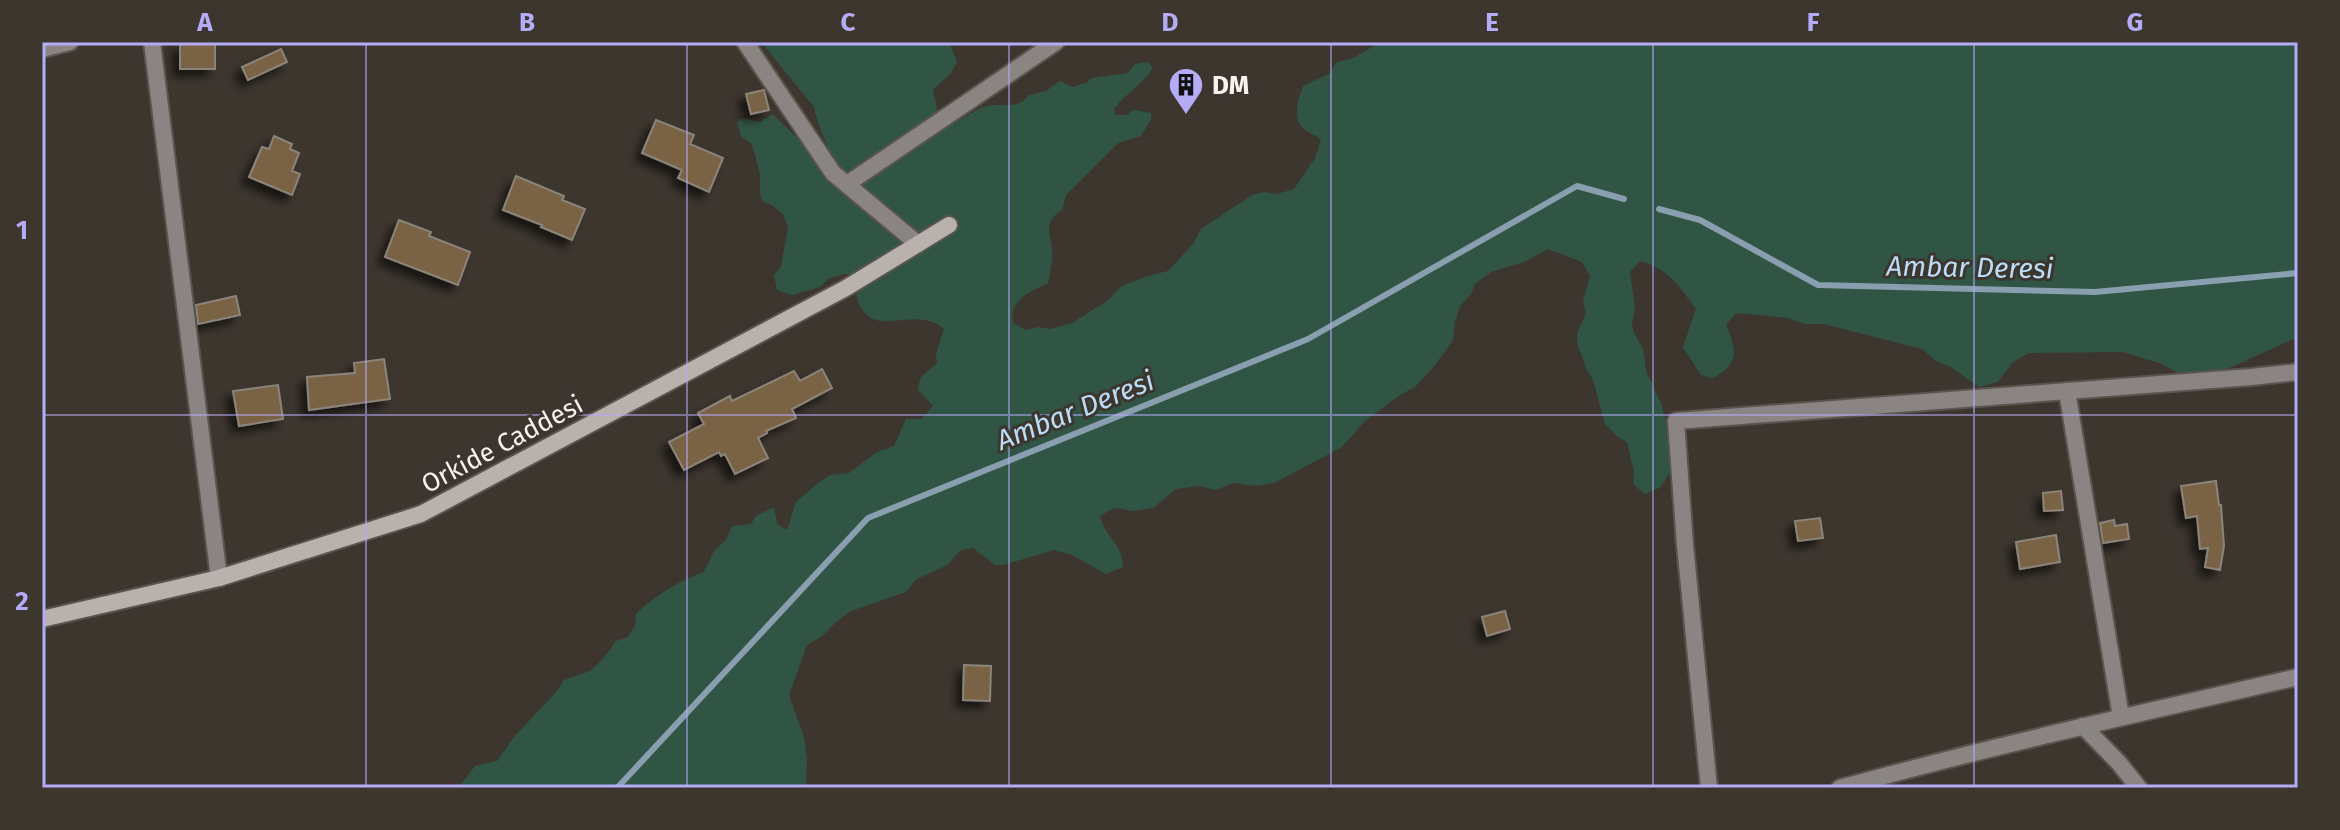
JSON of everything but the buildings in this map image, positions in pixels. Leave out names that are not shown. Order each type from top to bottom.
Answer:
[{"type":"street","points":[[42,49],[70,42]]},
{"type":"street","points":[[152,42],[219,578]]},
{"type":"street","points":[[745,42],[833,173],[918,244]]},
{"type":"street","points":[[847,184],[1056,42]]},
{"type":"street","name":"Orkide Caddesi","points":[[42,619],[219,578],[421,514],[846,288],[949,225]]},
{"type":"street","points":[[1709,788],[1676,421],[2298,372]]},
{"type":"street","points":[[2067,391],[2120,711]]},
{"type":"street","points":[[1840,788],[2083,726],[2298,677]]},
{"type":"street","points":[[2083,726],[2139,788]]},
{"type":"green space","points":[[761,42],[949,42],[957,62],[951,73],[933,90],[937,110],[945,121],[962,119],[988,106],[1018,104],[1029,95],[1046,91],[1060,81],[1073,87],[1092,78],[1128,73],[1135,64],[1148,62],[1153,68],[1149,74],[1114,109],[1115,115],[1126,115],[1134,110],[1151,113],[1151,119],[1141,136],[1118,143],[1066,195],[1062,210],[1050,223],[1052,258],[1048,283],[1022,298],[1014,308],[1013,323],[1026,330],[1038,327],[1051,329],[1072,323],[1107,301],[1122,286],[1168,271],[1194,243],[1201,229],[1252,195],[1264,192],[1277,194],[1294,189],[1315,158],[1321,140],[1304,129],[1298,120],[1298,103],[1303,86],[1329,74],[1337,62],[1351,59],[1381,42],[2298,42],[2298,337],[2218,373],[2184,376],[2159,363],[2123,352],[2028,353],[2012,363],[1998,382],[1979,387],[1922,349],[1824,324],[1736,313],[1726,325],[1734,349],[1732,361],[1713,378],[1701,375],[1683,347],[1696,309],[1666,274],[1640,261],[1630,272],[1635,309],[1633,331],[1643,349],[1646,371],[1661,404],[1672,443],[1669,474],[1661,487],[1645,494],[1633,484],[1634,472],[1627,442],[1605,424],[1593,380],[1577,342],[1586,313],[1583,301],[1590,276],[1582,262],[1548,249],[1524,262],[1491,272],[1475,284],[1460,306],[1453,340],[1432,369],[1415,387],[1365,421],[1342,447],[1274,483],[1255,486],[1233,483],[1216,490],[1199,486],[1176,489],[1153,508],[1133,511],[1114,508],[1100,516],[1120,551],[1123,567],[1106,574],[1072,555],[1054,550],[995,565],[973,548],[961,550],[947,565],[915,580],[906,592],[851,611],[837,621],[807,645],[789,695],[804,737],[806,788],[458,788],[475,766],[497,761],[564,680],[590,671],[616,641],[628,637],[635,626],[636,614],[676,584],[704,572],[732,526],[751,524],[756,516],[774,507],[777,524],[787,530],[796,502],[818,483],[830,475],[849,473],[877,452],[894,446],[906,419],[921,419],[933,406],[918,390],[920,378],[937,363],[936,354],[944,329],[919,319],[882,321],[871,318],[856,295],[861,287],[861,274],[844,274],[828,279],[820,287],[792,295],[777,290],[774,275],[781,267],[788,227],[783,214],[762,201],[760,174],[752,144],[741,136],[737,122],[744,118],[760,122],[773,114],[794,135],[828,148],[814,107]]},
{"type":"waterway","name":"Ambar Deresi","points":[[617,788],[868,518],[1308,339],[1577,186],[1624,199]]},
{"type":"waterway","name":"Ambar Deresi","points":[[1659,209],[1700,220],[1818,285],[2095,292],[2298,273]]},
{"type":"place","name":"DM","points":[[1186,116]]}]
